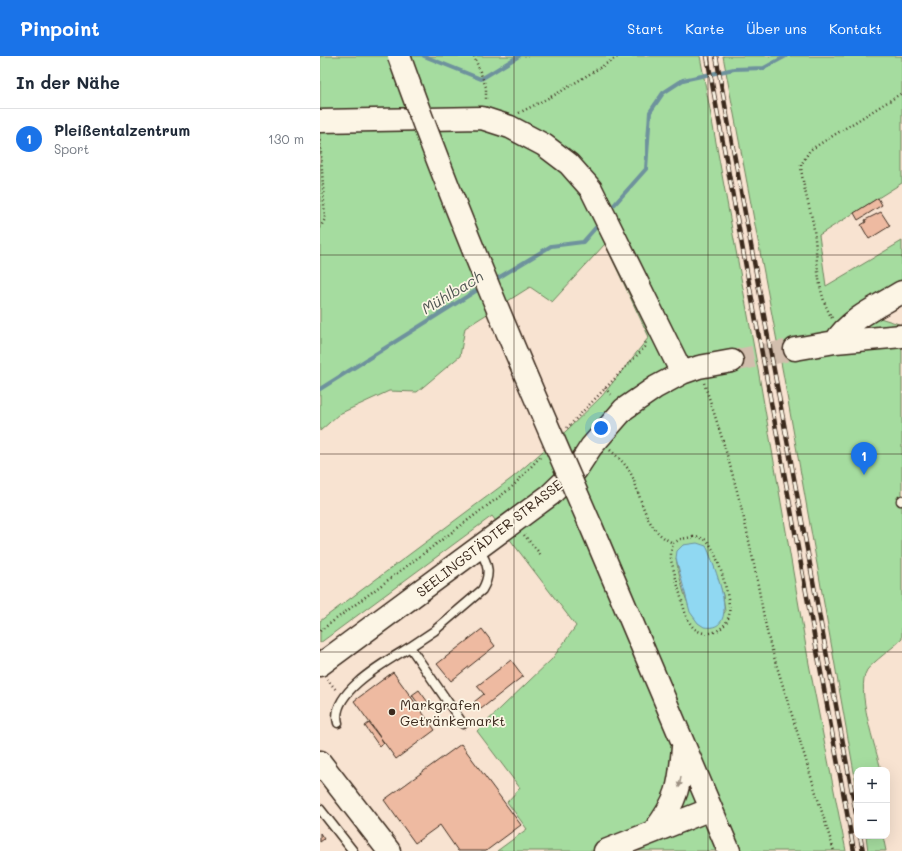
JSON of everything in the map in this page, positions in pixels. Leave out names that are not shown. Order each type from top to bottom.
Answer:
[{"type":"main road","points":[[399,56],[456,206],[530,387],[591,526],[729,851]]},
{"type":"main road","points":[[320,121],[482,118],[510,127],[544,145],[569,164],[592,190],[660,325],[690,370]]},
{"type":"main road","points":[[838,337],[850,324],[902,292]]},
{"type":"main road","points":[[795,349],[838,337],[902,336]]},
{"type":"main road","name":"SEELINGSTÄDTER STRASSE","points":[[322,670],[555,490],[576,470],[591,447],[624,410],[656,387],[690,370],[732,361]]},
{"type":"main road","points":[[654,831],[667,813],[678,791],[683,744]]},
{"type":"main road","points":[[320,762],[389,851]]},
{"type":"main road","points":[[605,851],[712,809]]},
{"type":"lane","points":[[338,723],[338,712],[344,698],[368,674],[440,626],[482,590],[486,583],[488,567],[484,556],[478,549]]},
{"type":"lane","points":[[410,647],[463,724]]},
{"type":"lane","points":[[320,809],[352,851]]},
{"type":"path","points":[[474,56],[486,87]]},
{"type":"path","points":[[510,127],[520,112],[560,92],[619,56]]},
{"type":"path","points":[[838,337],[821,287],[816,242],[801,165],[810,150],[902,93]]},
{"type":"path","points":[[320,137],[325,219],[320,228]]},
{"type":"path","points":[[562,433],[645,346],[649,330],[660,325]]},
{"type":"path","points":[[690,370],[724,438],[753,561],[760,603],[770,644],[834,851]]},
{"type":"path","points":[[320,631],[511,488],[546,450]]},
{"type":"path","points":[[622,460],[632,476],[648,521],[664,539],[673,543]]},
{"type":"path","points":[[524,535],[542,556]]},
{"type":"path","points":[[698,537],[706,540],[713,550],[730,609],[727,622],[718,631],[706,633],[700,632],[686,616],[671,560],[670,552],[673,543],[680,539],[698,537]]},
{"type":"path","points":[[322,670],[344,698]]},
{"type":"green space","points":[[320,56],[700,56],[759,375],[809,664],[846,851],[497,851],[527,829],[507,802],[520,788],[477,731],[552,659],[576,626],[492,516],[320,643],[320,621],[512,478],[566,431],[602,396],[649,337],[605,244],[552,302],[530,287],[465,328],[460,356],[417,392],[389,391],[339,414],[320,431]],"holes":[[[708,550],[723,595],[725,612],[712,627],[704,625],[697,620],[686,600],[676,558]]]},
{"type":"green space","points":[[723,56],[902,56],[902,183],[819,235],[826,286],[902,241],[902,304],[880,318],[902,325],[902,639],[867,670],[864,679],[863,691],[871,734],[880,767],[854,767],[854,772],[783,373]]},
{"type":"green space","points":[[866,839],[884,839],[886,851],[868,851]]},
{"type":"water","points":[[697,543],[706,546],[720,583],[724,610],[722,620],[716,626],[704,627],[698,623],[690,612],[676,558],[677,551],[683,545]]},
{"type":"building","points":[[878,198],[882,205],[858,220],[854,213]]},
{"type":"building","points":[[881,212],[890,226],[869,239],[861,225],[866,222],[865,220]]},
{"type":"building","points":[[482,629],[495,646],[451,681],[437,664]]},
{"type":"building","points":[[511,660],[523,676],[481,709],[474,702],[484,694],[477,686]]},
{"type":"building","name":"Markgrafen Getränkemarkt","points":[[393,672],[435,730],[396,759],[354,701]]},
{"type":"building","points":[[419,690],[430,705],[423,710],[412,695]]},
{"type":"building","points":[[369,723],[384,743],[379,746],[365,726]]},
{"type":"building","points":[[461,744],[521,825],[486,851],[458,851],[440,825],[415,843],[384,800]]},
{"type":"building","points":[[320,833],[324,839],[320,842]]},
{"type":"waterway","points":[[424,56],[481,79],[519,56]]},
{"type":"waterway","name":"Mühlbach","points":[[614,205],[646,169],[650,112],[663,93],[683,80],[734,69],[764,68],[786,56]]},
{"type":"waterway","name":"Mühlbach","points":[[493,281],[551,246],[583,242],[598,225]]},
{"type":"waterway","name":"Mühlbach","points":[[320,389],[482,287]]},
{"type":"tunnel","points":[[732,361],[795,349]]},
{"type":"railway","points":[[707,56],[854,851]]},
{"type":"railway","points":[[716,56],[854,803]]},
{"type":"railway","points":[[861,839],[863,851]]},
{"type":"place","name":"Pleißentalzentrum","points":[[864,475]]},
{"type":"place","name":"Markgrafen Getränkemarkt","points":[[392,712]]}]
